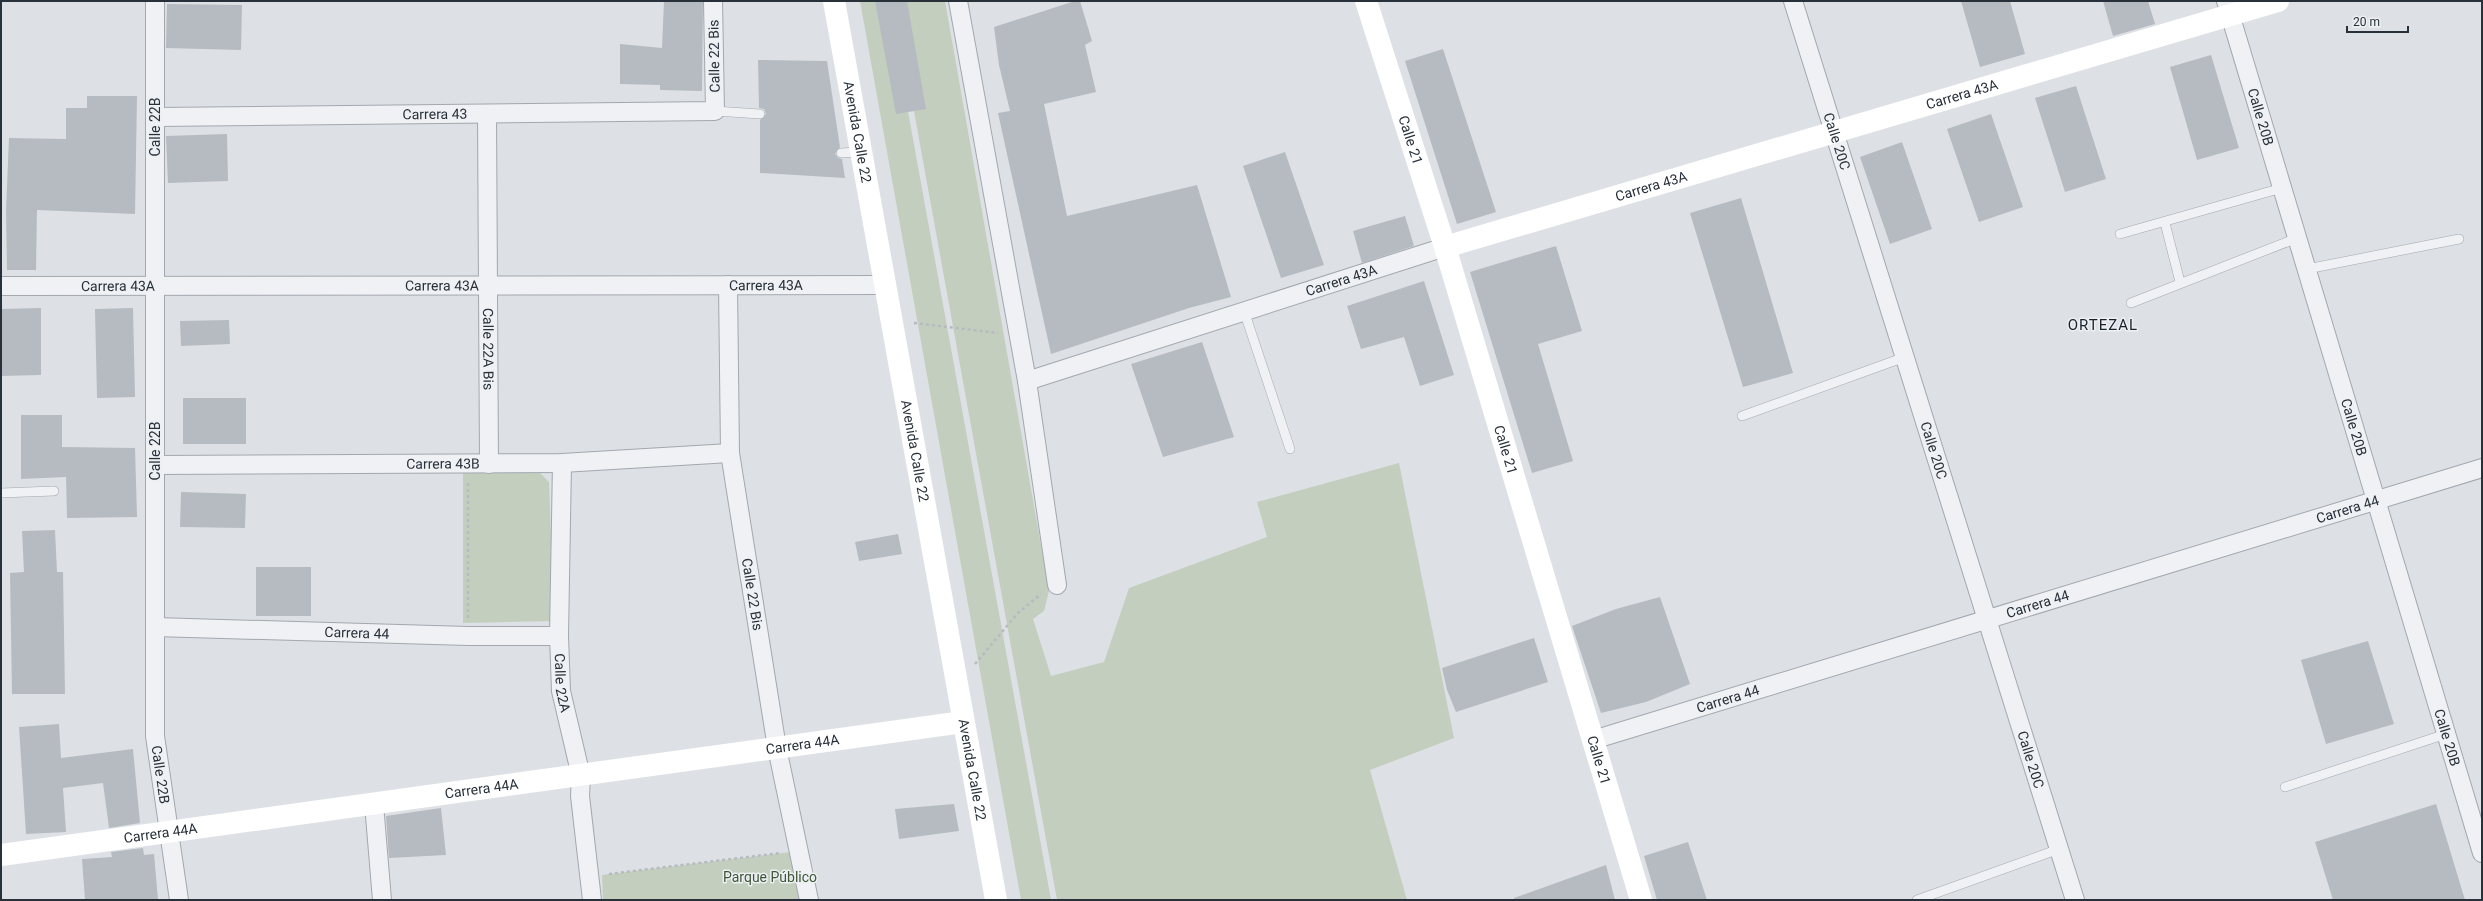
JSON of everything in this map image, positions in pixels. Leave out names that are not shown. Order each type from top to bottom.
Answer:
[{"type":"street","name":"Calle 22B","points":[[155,1],[155,736],[179,900]]},
{"type":"street","name":"Calle 22 Bis","points":[[713,1],[715,111]]},
{"type":"street","name":"Avenida Calle 22","points":[[834,1],[851,153],[890,320],[996,900]]},
{"type":"street","points":[[958,1],[1027,381],[1058,585]]},
{"type":"street","name":"Calle 21","points":[[1366,1],[1445,247],[1641,900]]},
{"type":"street","name":"Calle 20C","points":[[1793,1],[2075,900]]},
{"type":"street","name":"Carrera 43A","points":[[1027,381],[1445,247],[1834,132],[2228,8],[2278,1]]},
{"type":"street","name":"Calle 20B","points":[[2228,8],[2482,853]]},
{"type":"street","name":"Carrera 43","points":[[155,117],[715,111]]},
{"type":"street","name":"Calle 22A Bis","points":[[487,114],[489,464]]},
{"type":"street","name":"Calle 22 Bis","points":[[728,285],[730,453],[777,748],[809,900]]},
{"type":"street","name":"Carrera 43A","points":[[1,286],[883,285]]},
{"type":"street","name":"Carrera 43B","points":[[155,465],[562,463],[730,453]]},
{"type":"street","name":"Calle 22A","points":[[562,463],[559,636],[561,691],[581,776],[580,796],[592,900]]},
{"type":"street","name":"Carrera 44","points":[[1592,740],[2482,468]]},
{"type":"street","name":"Carrera 44","points":[[155,627],[468,636],[559,636]]},
{"type":"street","name":"Carrera 44A","points":[[1,855],[963,722]]},
{"type":"street","points":[[374,804],[382,900]]},
{"type":"lane","points":[[715,111],[760,114]]},
{"type":"lane","points":[[2120,234],[2165,223],[2282,188]]},
{"type":"lane","points":[[2165,223],[2180,282]]},
{"type":"lane","points":[[2131,303],[2180,282],[2297,238]]},
{"type":"lane","points":[[2307,269],[2459,239]]},
{"type":"lane","points":[[1244,311],[1290,449]]},
{"type":"lane","points":[[1742,416],[1905,358]]},
{"type":"lane","points":[[1,493],[54,491]]},
{"type":"lane","points":[[2285,787],[2446,734]]},
{"type":"lane","points":[[1917,900],[2059,849]]},
{"type":"path","points":[[890,320],[1019,335]]},
{"type":"path","points":[[468,464],[468,636]]},
{"type":"path","points":[[956,685],[1018,613],[1036,596],[1058,585]]},
{"type":"path","points":[[602,875],[783,852]]},
{"type":"green space","points":[[860,1],[888,1],[1051,900],[1021,900]]},
{"type":"green space","points":[[894,1],[945,1],[1049,591],[1044,611],[1033,619],[1051,676],[1104,662],[1129,588],[1267,537],[1257,502],[1399,463],[1454,738],[1370,770],[1407,900],[1057,900]]},
{"type":"green space","points":[[463,473],[540,473],[549,482],[554,621],[463,623]]},
{"type":"green space","name":"Parque Público","points":[[791,852],[799,900],[603,900],[602,875]]},
{"type":"building","points":[[664,1],[703,1],[702,91],[660,90],[660,85],[620,84],[620,44],[662,48]]},
{"type":"building","points":[[875,1],[907,1],[926,109],[896,114]]},
{"type":"building","points":[[1075,1],[1080,1],[1092,41],[1085,45],[1096,92],[1044,104],[1067,216],[1197,185],[1231,297],[1189,308],[1051,354],[998,113],[1010,111],[999,65],[994,27]]},
{"type":"building","points":[[1961,1],[2010,1],[2025,54],[1980,67]]},
{"type":"building","points":[[2103,1],[2148,1],[2155,24],[2113,36]]},
{"type":"building","points":[[167,4],[242,5],[241,50],[166,48]]},
{"type":"building","points":[[1443,49],[1496,212],[1457,224],[1405,61]]},
{"type":"building","points":[[2211,55],[2239,148],[2197,160],[2170,67]]},
{"type":"building","points":[[758,60],[827,61],[840,147],[835,154],[838,158],[842,159],[845,178],[760,173],[760,120],[766,114],[764,109],[759,108]]},
{"type":"building","points":[[2076,86],[2106,179],[2065,192],[2035,98]]},
{"type":"building","points":[[87,96],[137,96],[135,214],[37,210],[36,270],[7,270],[6,211],[9,138],[66,139],[66,108],[87,108]]},
{"type":"building","points":[[1991,114],[2023,207],[1979,222],[1947,129]]},
{"type":"building","points":[[227,134],[228,181],[168,183],[166,136]]},
{"type":"building","points":[[1902,142],[1932,229],[1890,244],[1860,157]]},
{"type":"building","points":[[1285,152],[1324,265],[1281,278],[1243,166]]},
{"type":"building","points":[[1741,198],[1793,373],[1743,387],[1690,213]]},
{"type":"building","points":[[1405,216],[1414,246],[1362,263],[1353,231]]},
{"type":"building","points":[[1556,246],[1582,331],[1538,344],[1573,461],[1532,473],[1470,272]]},
{"type":"building","points":[[1424,281],[1454,375],[1420,386],[1404,337],[1361,349],[1347,306]]},
{"type":"building","points":[[41,308],[41,375],[1,376],[1,309]]},
{"type":"building","points":[[133,308],[135,397],[97,398],[95,309]]},
{"type":"building","points":[[229,320],[230,344],[181,346],[180,321]]},
{"type":"building","points":[[1202,342],[1234,437],[1163,457],[1131,364]]},
{"type":"building","points":[[183,398],[246,398],[246,444],[183,444]]},
{"type":"building","points":[[21,415],[62,415],[62,447],[135,448],[137,517],[67,518],[66,477],[21,479]]},
{"type":"building","points":[[181,492],[246,494],[245,528],[180,527]]},
{"type":"building","points":[[55,530],[57,572],[63,572],[65,694],[12,694],[10,573],[24,572],[22,531]]},
{"type":"building","points":[[898,534],[902,554],[859,561],[855,542]]},
{"type":"building","points":[[256,567],[311,567],[311,616],[256,616]]},
{"type":"building","points":[[1660,597],[1690,684],[1646,702],[1601,713],[1572,626],[1616,609]]},
{"type":"building","points":[[1534,638],[1548,682],[1456,712],[1447,690],[1442,668]]},
{"type":"building","points":[[2368,641],[2394,724],[2326,744],[2301,660]]},
{"type":"building","points":[[59,724],[61,758],[133,749],[140,823],[109,828],[103,783],[63,788],[66,832],[26,834],[19,727]]},
{"type":"building","points":[[954,804],[959,831],[899,839],[895,809]]},
{"type":"building","points":[[2436,804],[2465,900],[2333,900],[2315,842]]},
{"type":"building","points":[[441,808],[446,855],[389,858],[386,816]]},
{"type":"building","points":[[1688,842],[1707,900],[1657,900],[1644,856]]},
{"type":"building","points":[[143,848],[144,855],[154,854],[158,900],[85,900],[82,859],[112,857],[111,852]]},
{"type":"building","points":[[1606,865],[1615,900],[1514,900],[1514,898]]},
{"type":"district","name":"ORTEZAL","points":[[2103,325]]}]
